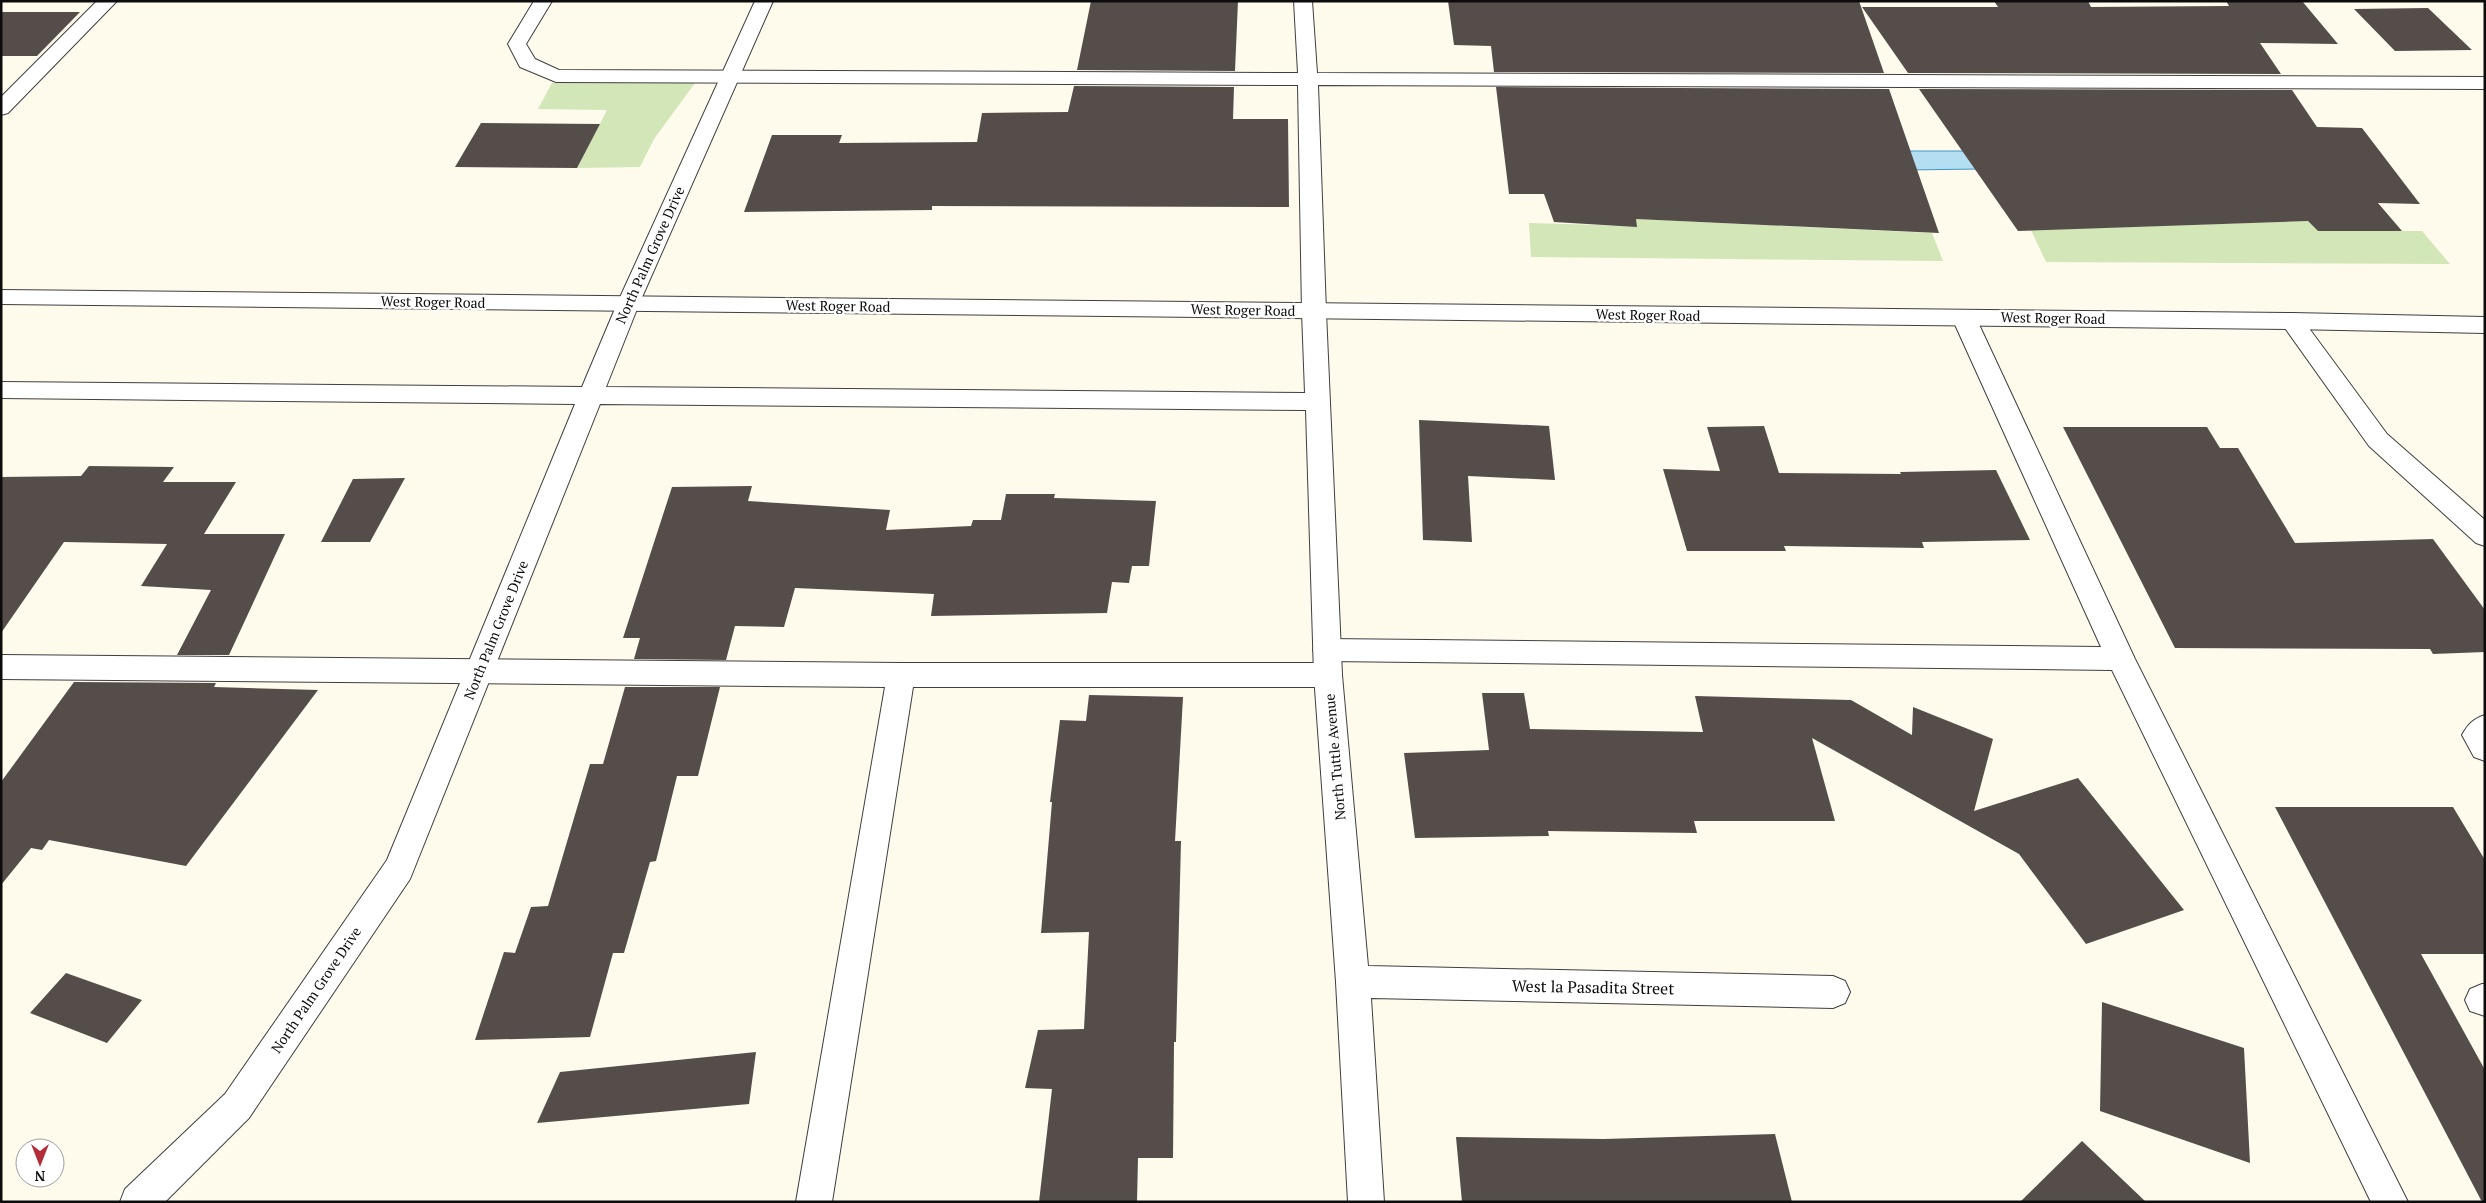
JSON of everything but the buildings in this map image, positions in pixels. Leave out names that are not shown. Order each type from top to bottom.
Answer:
[{"type":"street","points":[[1,109],[108,1]]},
{"type":"street","points":[[543,1],[517,44],[527,64],[556,76],[2485,84]]},
{"type":"street","name":"North Palm Grove Drive","points":[[138,1202],[237,1106],[399,869],[628,304],[764,1]]},
{"type":"street","name":"North Tuttle Avenue","points":[[1303,1],[1308,78],[1316,402],[1328,663],[1353,982],[1366,1202]]},
{"type":"street","name":"West Roger Road","points":[[1,297],[2292,321],[2485,325]]},
{"type":"street","points":[[1964,318],[2121,659],[2390,1202]]},
{"type":"street","points":[[2292,321],[2378,440],[2485,536]]},
{"type":"street","points":[[1,390],[1316,402]]},
{"type":"street","points":[[1,667],[901,676],[1328,663],[2121,659]]},
{"type":"street","points":[[814,1202],[901,676]]},
{"type":"street","points":[[2485,727],[2477,735],[2485,748]]},
{"type":"street","name":"West la Pasadita Street","points":[[1353,982],[1834,992]]},
{"type":"green space","points":[[552,83],[695,83],[654,139],[640,167],[577,168],[607,110],[538,109]]},
{"type":"green space","points":[[1636,219],[1932,233],[1943,261],[1531,257],[1529,223],[1636,226]]},
{"type":"green space","points":[[2308,221],[2318,231],[2422,231],[2450,264],[2046,262],[2031,230]]},
{"type":"water","points":[[1896,151],[1970,151],[1981,169],[1905,170]]}]
